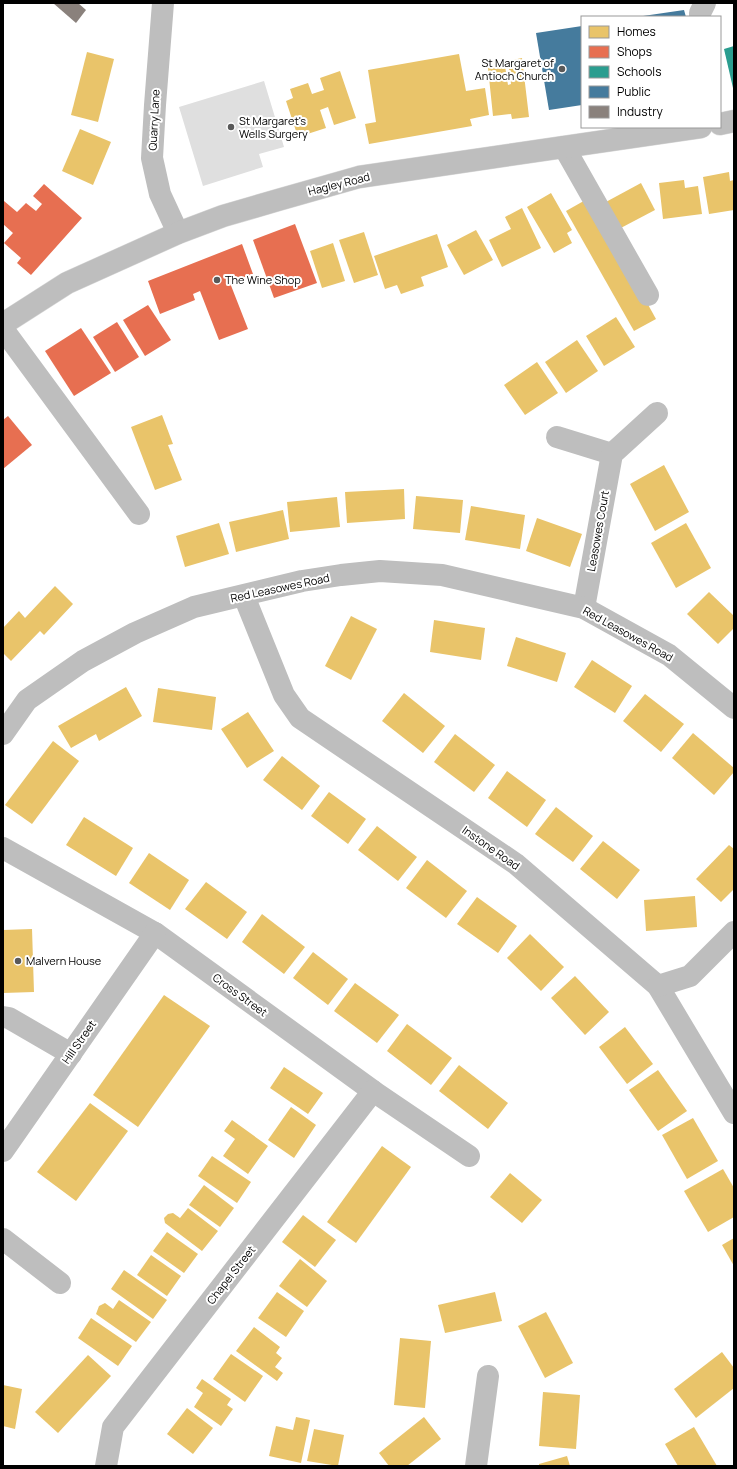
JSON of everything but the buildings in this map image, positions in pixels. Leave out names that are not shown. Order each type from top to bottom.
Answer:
[{"type":"street","name":"Quarry Lane","points":[[163,3],[154,105],[152,158],[160,194],[178,233]]},
{"type":"street","points":[[700,16],[705,3]]},
{"type":"street","points":[[721,124],[734,121]]},
{"type":"street","name":"Hagley Road","points":[[3,324],[67,284],[178,233],[251,208],[359,177],[694,128]]},
{"type":"street","points":[[564,148],[648,295]]},
{"type":"street","points":[[3,328],[139,514]]},
{"type":"street","points":[[557,437],[612,454],[657,413]]},
{"type":"street","name":"Leasowes Court","points":[[584,608],[612,454]]},
{"type":"street","name":"Red Leasowes Road","points":[[3,734],[27,700],[83,661],[135,633],[194,607],[302,581],[380,571],[442,575],[584,608],[669,655],[734,708]]},
{"type":"street","name":"Instone Road","points":[[244,596],[284,695],[300,718],[516,864],[658,986],[734,1113]]},
{"type":"street","name":"Cross Street","points":[[3,848],[155,933],[373,1091],[469,1156]]},
{"type":"street","points":[[658,986],[690,976],[734,932]]},
{"type":"street","name":"Hill Street","points":[[5,1143],[71,1054],[155,933]]},
{"type":"street","points":[[3,1017],[10,1018],[71,1054]]},
{"type":"street","name":"Chapel Street","points":[[106,1466],[113,1427],[373,1091]]},
{"type":"street","points":[[3,1239],[60,1283]]},
{"type":"street","points":[[476,1466],[488,1376]]},
{"type":"place","name":"St Margaret of Antioch Church","points":[[562,69]]},
{"type":"place","name":"St Margaret's Wells Surgery","points":[[231,127]]},
{"type":"place","name":"The Wine Shop","points":[[217,280]]},
{"type":"place","name":"Malvern House","points":[[18,961]]}]
